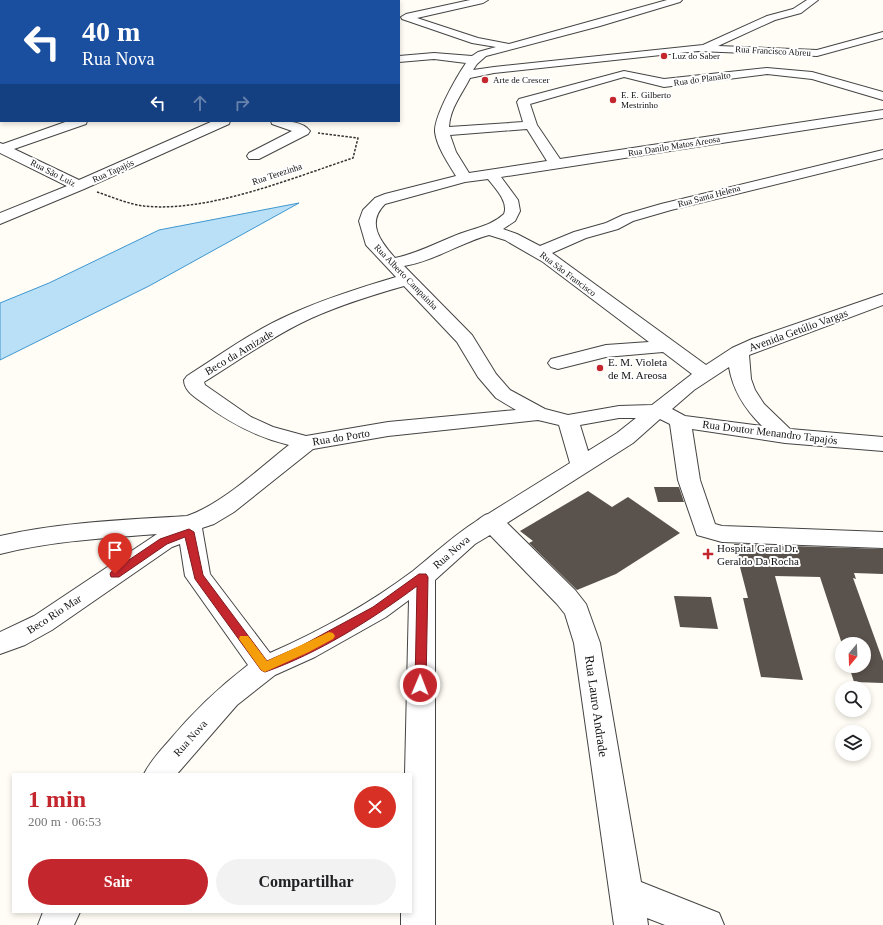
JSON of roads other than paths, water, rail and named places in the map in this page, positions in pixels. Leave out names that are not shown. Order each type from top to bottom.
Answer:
[{"type":"street","points":[[402,18],[483,0]]},
{"type":"street","points":[[400,59],[434,56],[473,59],[510,46],[596,24],[677,0]]},
{"type":"street","points":[[729,75],[713,64],[696,49],[771,18],[797,10],[813,0]]},
{"type":"street","points":[[771,18],[784,4]]},
{"type":"street","points":[[402,18],[473,59]]},
{"type":"street","name":"Rua Francisco Abreu","points":[[473,59],[494,70],[574,63],[696,49],[817,52],[883,35]]},
{"type":"street","points":[[465,178],[444,145],[442,132],[444,116],[449,101],[473,59]]},
{"type":"street","name":"Rua do Planalto","points":[[531,125],[524,102],[627,74],[659,83],[768,71],[813,76],[847,83],[883,96]]},
{"type":"street","name":"Rua Danilo Matos Areosa","points":[[465,178],[883,114]]},
{"type":"street","points":[[1,148],[78,122]]},
{"type":"street","name":"Rua Tapajós","points":[[0,219],[79,186],[222,122]]},
{"type":"street","points":[[254,156],[303,132],[279,122]]},
{"type":"street","points":[[442,132],[531,125],[556,164]]},
{"type":"street","name":"Rua São Luiz","points":[[1,148],[79,186]]},
{"type":"street","name":"Rua Santa Helena","points":[[540,252],[580,235],[612,226],[628,218],[666,207],[740,187],[883,154]]},
{"type":"street","points":[[393,263],[415,259],[464,238],[490,230],[509,218],[514,211],[513,206],[509,197],[491,174]]},
{"type":"street","name":"Rua Alberto Campainha","points":[[465,178],[390,197],[380,201],[371,210],[367,221],[374,245],[465,339],[488,377],[503,394],[538,414]]},
{"type":"street","name":"Rua São Francisco","points":[[490,230],[511,237],[540,252],[705,374]]},
{"type":"street","name":"Beco da Amizade","points":[[306,443],[258,430],[235,418],[196,388],[194,380],[260,338],[295,319],[347,297],[408,279]]},
{"type":"street","name":"Avenida Getúlio Vargas","points":[[669,416],[675,394],[739,352],[759,343],[883,299]]},
{"type":"street","points":[[558,363],[606,351],[667,346]]},
{"type":"street","points":[[739,352],[738,369],[740,381],[747,397],[785,436]]},
{"type":"street","name":"Rua do Porto","points":[[0,545],[30,538],[76,532],[189,528],[226,506],[306,443],[388,429],[538,414],[568,421],[619,412],[669,416]]},
{"type":"street","points":[[669,416],[705,529],[722,534],[883,540]]},
{"type":"street","name":"Rua Doutor Menandro Tapajós","points":[[669,416],[785,436],[883,444]]},
{"type":"street","name":"Rua Nova","points":[[160,773],[187,740],[227,697],[265,667],[305,649],[377,610],[422,577],[467,538],[491,521],[625,438],[669,416]]},
{"type":"street","points":[[568,421],[582,465]]},
{"type":"street","name":"Rua Lauro Andrade","points":[[491,521],[577,610],[587,642],[631,925]]},
{"type":"street","points":[[189,528],[198,576],[265,667]]},
{"type":"street","name":"Beco Rio Mar","points":[[0,643],[16,638],[43,623],[163,541],[189,528]]},
{"type":"street","points":[[418,925],[422,577]]},
{"type":"street","points":[[626,893],[707,925]]},
{"type":"street","points":[[55,925],[62,913]]},
{"type":"water","points":[[299,203],[149,286],[0,360],[0,303],[49,283],[159,230]]},
{"type":"place","name":"Luz do Saber","points":[[664,56]]},
{"type":"place","name":"Arte de Crescer","points":[[485,80]]},
{"type":"place","name":"E. E. Gilberto Mestrinho","points":[[613,100]]},
{"type":"place","name":"E. M. Violeta de M. Areosa","points":[[600,368]]},
{"type":"place","name":"Hospital Geral Dr. Geraldo Da Rocha","points":[[708,554]]}]
